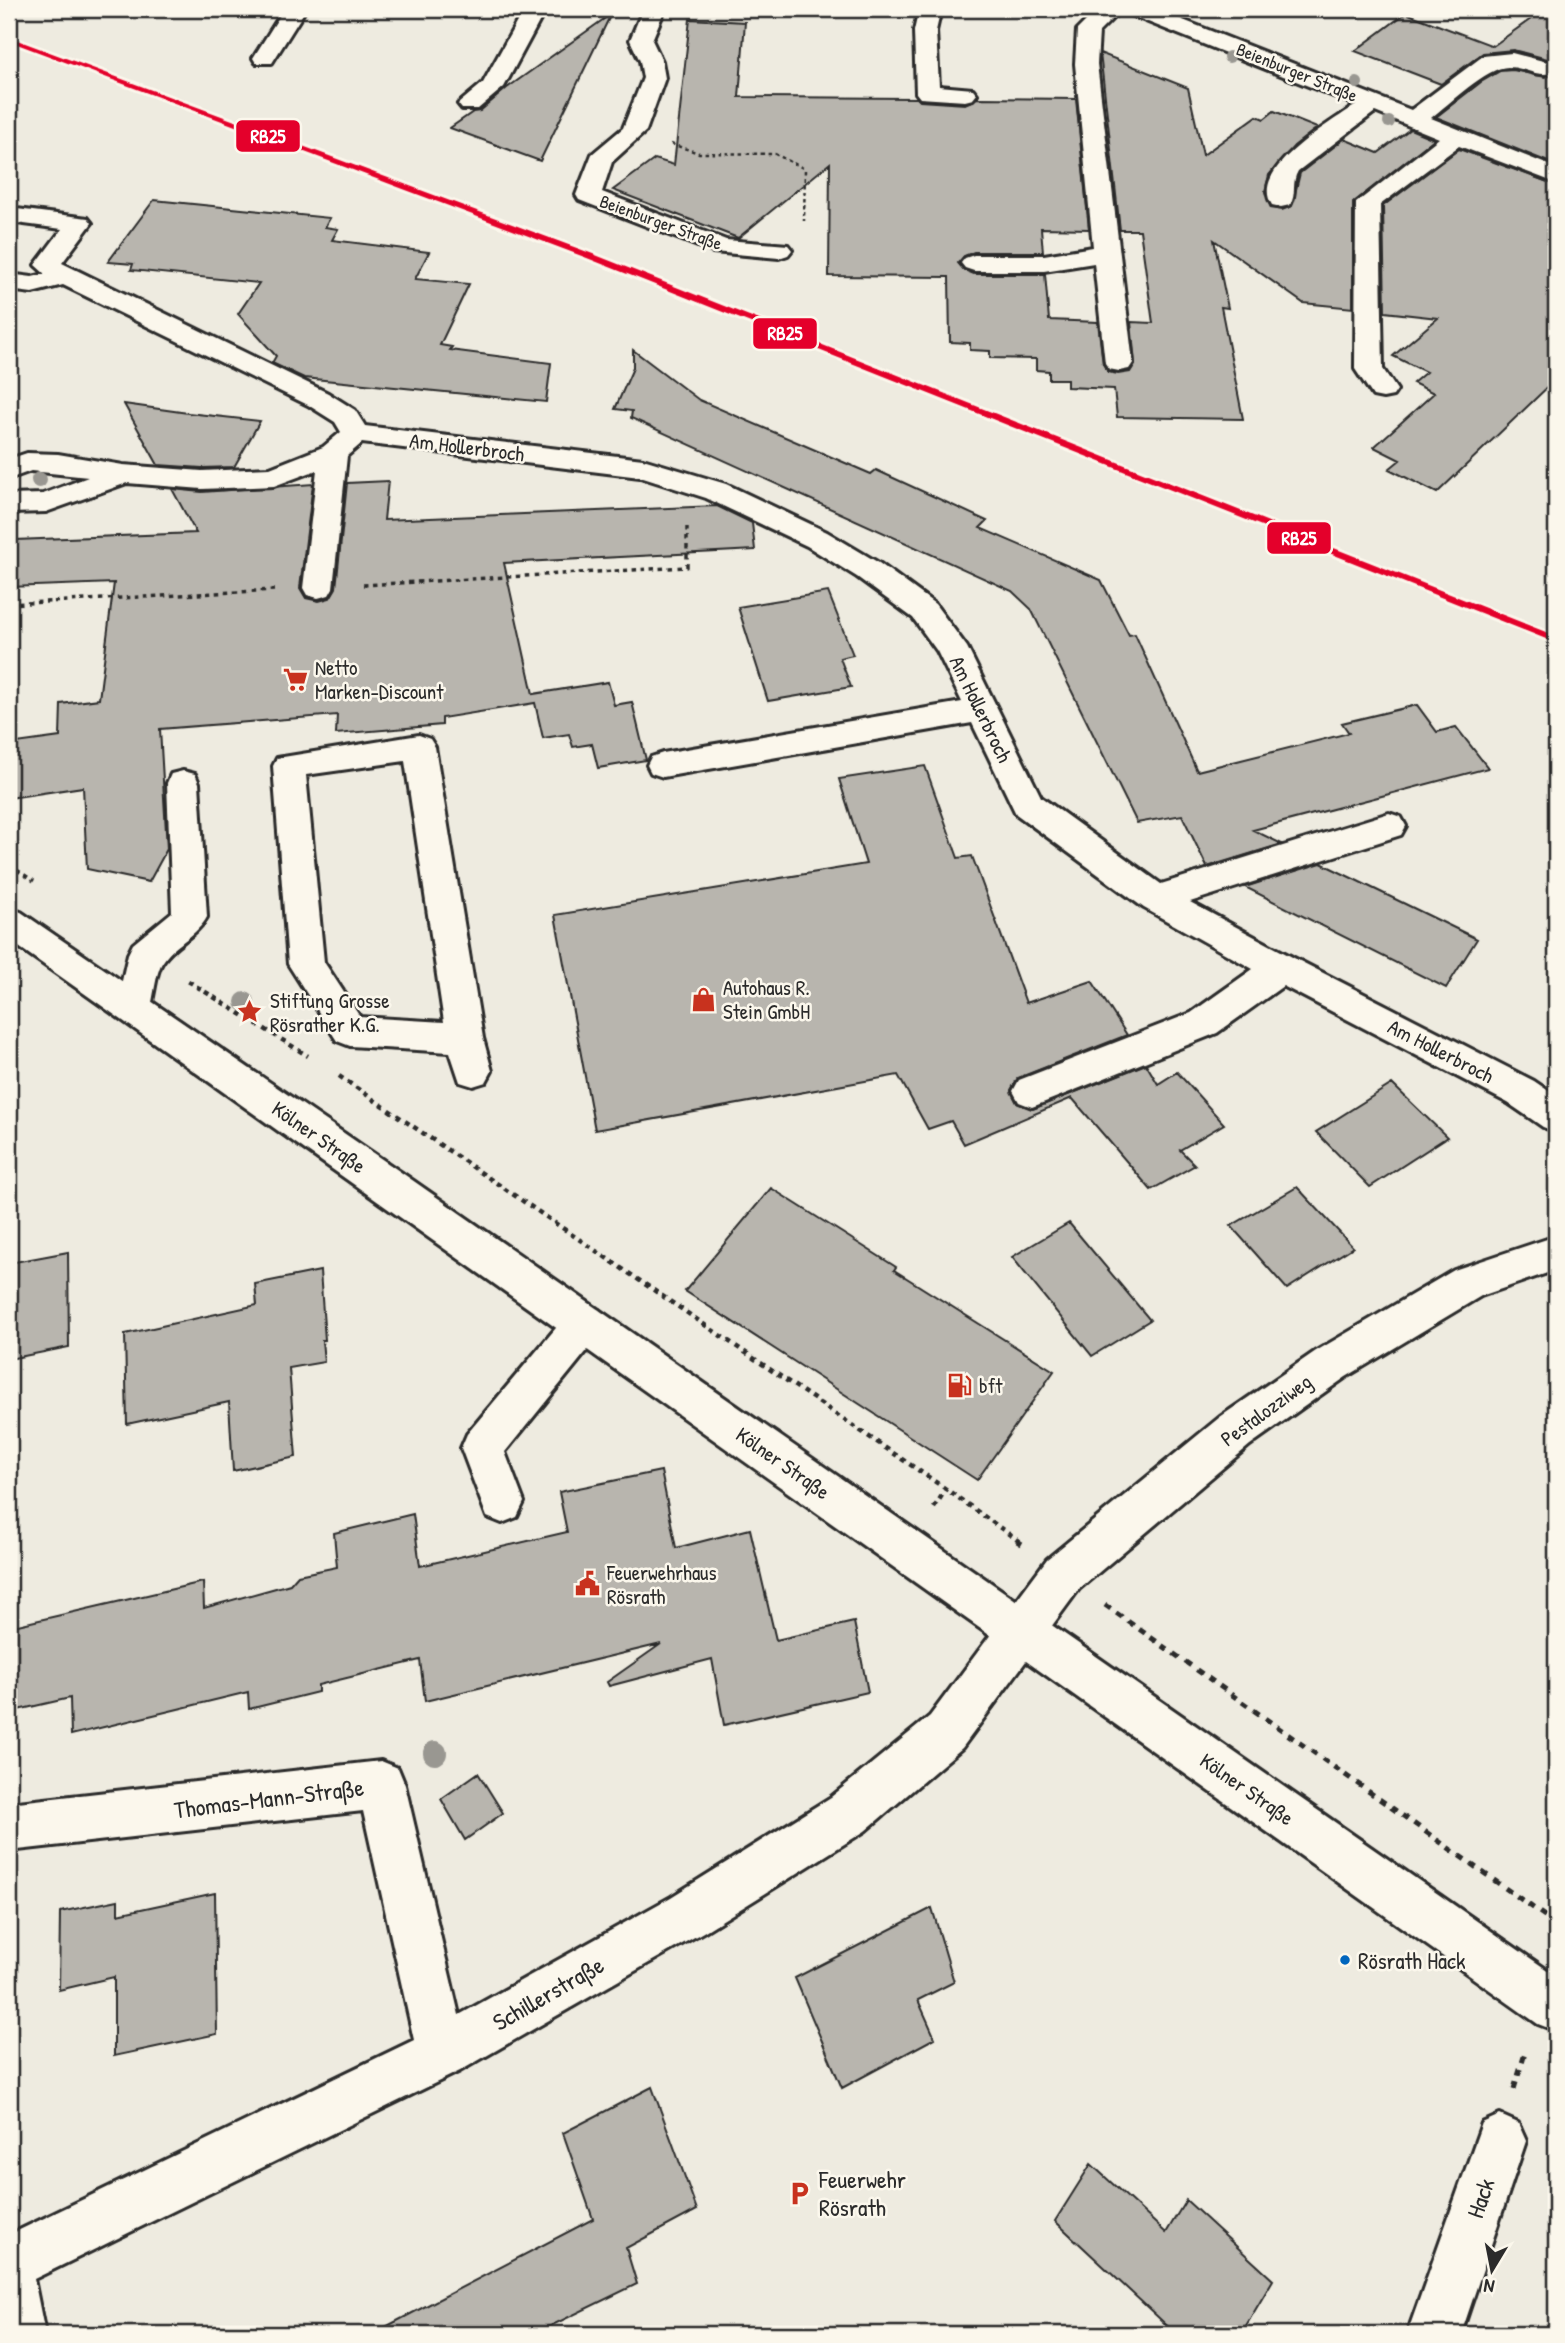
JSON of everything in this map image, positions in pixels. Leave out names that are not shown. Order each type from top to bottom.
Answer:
[{"type":"street","points":[[264,58],[295,9]]},
{"type":"street","points":[[470,104],[492,87],[535,9]]},
{"type":"street","name":"Beienburger Straße","points":[[654,9],[641,40],[651,61],[654,78],[634,131],[601,159],[588,195],[722,247],[779,250]]},
{"type":"street","points":[[930,9],[925,31],[928,93],[965,94]]},
{"type":"street","points":[[1111,9],[1088,30],[1086,64],[1119,363]]},
{"type":"street","name":"Beienburger Straße","points":[[1136,9],[1414,119],[1470,135],[1556,176]]},
{"type":"street","points":[[1177,24],[1199,9]]},
{"type":"street","points":[[1414,119],[1490,61],[1512,60],[1543,68]]},
{"type":"street","points":[[1281,200],[1282,179],[1289,166],[1373,103]]},
{"type":"street","points":[[1383,390],[1370,369],[1368,203],[1470,135]]},
{"type":"street","points":[[9,215],[79,223],[48,265],[66,278],[318,399],[345,416],[356,434],[333,453],[274,477],[202,480],[124,474],[58,463],[27,462],[9,470]]},
{"type":"street","points":[[974,262],[1044,263],[1106,254]]},
{"type":"street","points":[[9,282],[32,285],[66,278]]},
{"type":"street","name":"Am Hollerbroch","points":[[356,434],[643,468],[687,480],[817,539],[867,570],[924,611],[951,647],[1028,805],[1156,899],[1281,968],[1521,1092],[1556,1116]]},
{"type":"street","points":[[318,587],[333,453]]},
{"type":"street","points":[[9,504],[46,503],[124,474]]},
{"type":"street","points":[[663,765],[982,710]]},
{"type":"street","points":[[419,747],[469,1054],[350,1031],[306,964],[289,766],[419,747]]},
{"type":"street","points":[[134,1008],[146,954],[190,917],[183,783]]},
{"type":"street","points":[[1156,899],[1389,826]]},
{"type":"street","name":"Kölner Straße","points":[[9,922],[1549,2000]]},
{"type":"street","points":[[1032,1091],[1204,1023],[1281,968]]},
{"type":"street","name":"Pestalozziweg","points":[[1021,1631],[1063,1574],[1235,1431],[1331,1364],[1468,1283],[1556,1253]]},
{"type":"street","points":[[502,1502],[482,1448],[585,1323]]},
{"type":"street","name":"Schillerstraße","points":[[9,2263],[442,2053],[688,1914],[848,1814],[946,1732],[1021,1631]]},
{"type":"street","name":"Thomas-Mann-Straße","points":[[9,1827],[381,1785],[442,2053]]},
{"type":"street","name":"Hack","points":[[1434,2334],[1500,2141]]},
{"type":"street","points":[[9,2283],[18,2334]]},
{"type":"path","points":[[634,131],[699,153],[775,154],[806,169],[804,235],[779,250]]},
{"type":"path","points":[[9,604],[687,567],[687,480]]},
{"type":"path","points":[[9,865],[43,887]]},
{"type":"path","points":[[146,954],[319,1063]]},
{"type":"path","points":[[330,1070],[946,1489],[1556,1924]]},
{"type":"path","points":[[1500,2141],[1549,2000]]},
{"type":"building","points":[[1545,9],[1556,9],[1556,67],[1552,60],[1513,50],[1483,53],[1441,84],[1355,51],[1406,13],[1493,46]]},
{"type":"building","points":[[611,14],[540,161],[450,128],[473,112],[480,111],[507,88]]},
{"type":"building","points":[[690,19],[745,22],[739,97],[917,98],[920,101],[965,104],[977,98],[1076,99],[1089,229],[1041,228],[1043,252],[974,252],[964,256],[958,263],[964,270],[974,274],[1045,274],[1049,320],[1098,322],[1103,364],[1108,372],[1118,374],[1130,372],[1135,364],[1131,322],[1153,323],[1140,230],[1120,230],[1100,53],[1188,88],[1203,155],[1257,116],[1264,119],[1274,111],[1317,128],[1294,146],[1269,175],[1265,192],[1271,208],[1282,210],[1292,206],[1300,173],[1344,139],[1378,153],[1410,129],[1434,139],[1353,203],[1353,308],[1303,303],[1214,240],[1228,308],[1221,307],[1243,419],[1117,417],[1114,389],[1067,387],[1067,379],[1049,379],[1049,371],[1036,370],[1036,359],[990,358],[990,351],[970,350],[970,343],[950,342],[949,277],[829,276],[830,163],[738,238],[613,190],[655,159],[674,165]]},
{"type":"building","points":[[1556,69],[1556,165],[1436,117],[1481,82],[1500,71],[1513,70],[1545,77],[1551,76]]},
{"type":"building","points":[[1459,149],[1556,185],[1556,379],[1437,493],[1389,469],[1400,460],[1374,447],[1434,393],[1413,383],[1426,372],[1393,356],[1438,318],[1385,312],[1383,206]]},
{"type":"building","points":[[154,200],[330,218],[325,227],[338,229],[332,240],[429,252],[415,279],[469,284],[440,345],[452,347],[450,350],[551,363],[546,402],[304,378],[272,363],[276,356],[238,314],[259,283],[131,270],[133,264],[108,262]]},
{"type":"building","points":[[633,350],[699,400],[871,474],[876,470],[987,521],[980,528],[1101,580],[1129,635],[1135,634],[1197,771],[1349,733],[1342,723],[1417,705],[1437,732],[1456,727],[1488,768],[1253,830],[1282,844],[1207,867],[1182,815],[1137,823],[1031,609],[1012,591],[631,418],[632,411],[615,409],[633,368]]},
{"type":"building","points":[[124,404],[260,421],[234,467],[158,465]]},
{"type":"building","points":[[388,481],[384,520],[717,506],[752,523],[755,550],[504,563],[533,694],[608,682],[614,705],[632,702],[646,760],[598,768],[592,744],[573,747],[569,734],[543,738],[535,703],[442,718],[442,725],[336,734],[337,715],[160,729],[167,849],[149,882],[87,869],[83,787],[9,798],[9,744],[60,737],[61,704],[99,699],[114,583],[9,587],[9,562],[15,540],[196,533],[172,489],[202,492],[313,484],[300,588],[306,598],[319,601],[330,598],[336,588],[347,483]]},
{"type":"building","points":[[828,592],[853,655],[840,658],[851,687],[768,701],[738,607]]},
{"type":"building","points":[[925,766],[958,858],[972,856],[1026,1003],[1092,981],[1127,1035],[1018,1078],[1011,1090],[1017,1103],[1033,1109],[1146,1064],[1158,1084],[1177,1072],[1224,1124],[1180,1150],[1195,1165],[1151,1190],[1072,1098],[964,1144],[951,1121],[928,1129],[898,1075],[595,1130],[555,915],[866,864],[839,779]]},
{"type":"building","points":[[1321,863],[1477,939],[1446,988],[1245,887]]},
{"type":"building","points":[[1392,1084],[1447,1137],[1370,1187],[1316,1132]]},
{"type":"building","points":[[1297,1187],[1353,1247],[1287,1289],[1231,1226]]},
{"type":"building","points":[[771,1188],[1054,1371],[977,1480],[685,1291]]},
{"type":"building","points":[[1069,1223],[1150,1320],[1092,1356],[1012,1257]]},
{"type":"building","points":[[68,1252],[69,1347],[9,1359],[9,1263]]},
{"type":"building","points":[[320,1271],[324,1362],[289,1368],[296,1457],[233,1471],[229,1402],[127,1424],[125,1334],[257,1305],[255,1284]]},
{"type":"building","points":[[661,1471],[676,1548],[750,1529],[776,1640],[854,1622],[868,1692],[724,1725],[712,1659],[609,1686],[607,1682],[661,1644],[425,1701],[420,1660],[318,1685],[318,1692],[249,1709],[248,1692],[71,1735],[70,1698],[9,1712],[9,1627],[203,1582],[204,1608],[290,1584],[298,1575],[337,1567],[334,1533],[413,1514],[420,1566],[567,1532],[559,1492]]},
{"type":"building","points":[[478,1773],[503,1813],[465,1840],[441,1799]]},
{"type":"building","points":[[215,1893],[217,2034],[114,2056],[114,1977],[59,1990],[60,1912],[118,1900],[118,1914]]},
{"type":"building","points":[[932,1908],[954,1982],[918,2000],[935,2038],[842,2088],[795,1978]]},
{"type":"building","points":[[652,2087],[697,2210],[626,2248],[637,2284],[534,2334],[372,2334],[593,2219],[563,2133]]},
{"type":"building","points":[[1091,2164],[1166,2233],[1186,2200],[1273,2280],[1241,2334],[1176,2334],[1055,2221]]},
{"type":"transit line","name":"RB25","points":[[9,39],[590,256],[1556,640]]},
{"type":"place","name":"Netto Marken-Discount","points":[[295,679]]},
{"type":"place","name":"Autohaus R. Stein GmbH","points":[[703,999]]},
{"type":"place","name":"Stiftung Grosse Rösrather K.G.","points":[[250,1012]]},
{"type":"place","name":"bft","points":[[959,1385]]},
{"type":"place","name":"Feuerwehrhaus Rösrath","points":[[587,1584]]},
{"type":"place","name":"Rösrath Hack","points":[[1345,1960]]},
{"type":"place","name":"Feuerwehr Rösrath","points":[[799,2193]]}]
